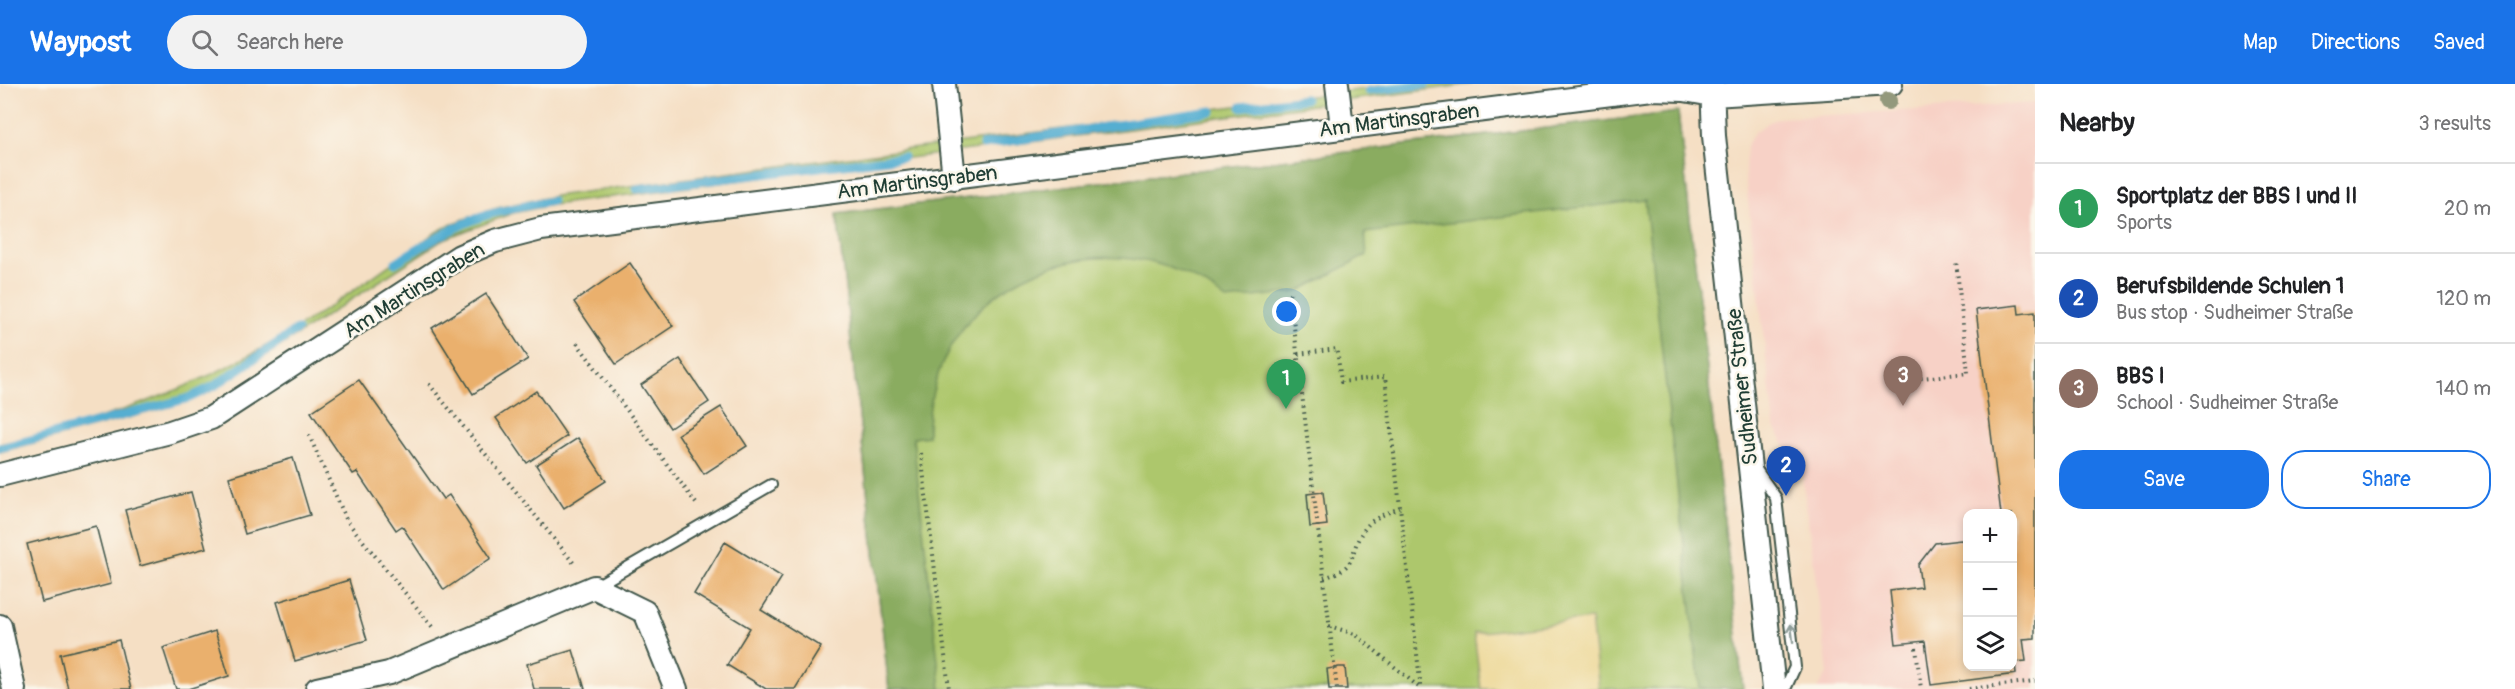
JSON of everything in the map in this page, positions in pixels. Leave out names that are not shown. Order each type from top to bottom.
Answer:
[{"type":"street","points":[[944,84],[954,178]]},
{"type":"street","points":[[1337,84],[1342,127]]},
{"type":"street","name":"Am Martinsgraben","points":[[0,476],[170,432],[211,418],[441,268],[495,241],[541,229],[1651,89],[1712,90],[1891,84]]},
{"type":"street","name":"Sudheimer Straße","points":[[1712,90],[1714,136],[1774,689]]},
{"type":"street","points":[[317,689],[389,673],[594,587],[645,612],[676,689]]},
{"type":"street","points":[[0,626],[14,689]]},
{"type":"lane","points":[[1749,459],[1776,498],[1795,667],[1785,689]]},
{"type":"lane","points":[[594,587],[771,484]]},
{"type":"path","points":[[1902,380],[1968,373],[1956,260]]},
{"type":"path","points":[[1290,293],[1337,689]]},
{"type":"path","points":[[577,343],[709,521]]},
{"type":"path","points":[[1298,354],[1337,349],[1341,382],[1385,377],[1421,689]]},
{"type":"path","points":[[429,384],[594,587]]},
{"type":"path","points":[[309,435],[347,521],[449,648]]},
{"type":"path","points":[[921,453],[949,689]]},
{"type":"path","points":[[1324,578],[1342,572],[1349,565],[1368,525],[1400,508]]},
{"type":"path","points":[[1329,626],[1355,634],[1421,689]]},
{"type":"path","points":[[1916,648],[1921,689]]},
{"type":"path","points":[[1970,689],[2035,681]]},
{"type":"shaded area","points":[[2035,103],[2035,689],[1817,689],[1828,673],[1802,475],[1774,426],[1745,174],[1746,147],[1754,133],[1767,123],[1780,118]]},
{"type":"green space","points":[[1403,84],[1472,84],[552,205],[513,213],[444,239],[210,392],[169,407],[0,452],[0,444],[106,416],[209,376],[315,317],[436,232],[494,209],[554,196]]},
{"type":"green space","points":[[1678,112],[1743,689],[889,689],[837,214]]},
{"type":"green space","points":[[1678,112],[1743,689],[1700,689],[1645,200],[1365,233],[1367,255],[1297,292],[1226,300],[1180,272],[1130,259],[1080,260],[1033,274],[991,299],[958,335],[936,381],[928,436],[913,438],[941,689],[889,689],[837,214]]},
{"type":"sand","points":[[1591,619],[1599,689],[1481,689],[1474,633]]},
{"type":"building","points":[[630,263],[673,326],[616,364],[574,302]]},
{"type":"building","points":[[486,294],[528,359],[473,394],[432,328]]},
{"type":"building","points":[[2018,305],[2019,314],[2035,312],[2035,638],[2023,639],[2026,661],[2017,662],[2017,509],[2000,509],[1976,310]]},
{"type":"building","points":[[680,359],[709,402],[670,428],[641,385]]},
{"type":"building","points":[[359,380],[443,499],[449,495],[491,558],[444,590],[402,526],[396,530],[357,472],[353,474],[311,412]]},
{"type":"building","points":[[536,391],[567,436],[527,463],[496,418]]},
{"type":"building","points":[[721,407],[747,446],[704,474],[678,434]]},
{"type":"building","points":[[578,438],[606,481],[564,508],[536,465]]},
{"type":"building","points":[[293,458],[310,515],[245,534],[229,477]]},
{"type":"building","points":[[191,492],[206,548],[140,566],[125,510]]},
{"type":"building","points":[[1323,492],[1327,525],[1310,527],[1307,494]]},
{"type":"building","points":[[96,526],[111,584],[42,602],[27,544]]},
{"type":"building","points":[[1963,541],[1963,671],[2016,671],[2016,674],[1931,685],[1925,641],[1896,644],[1890,591],[1921,587],[1918,565],[1935,543]]},
{"type":"building","points":[[725,542],[782,577],[761,610],[821,647],[795,689],[766,689],[727,665],[750,628],[694,594]]},
{"type":"building","points":[[349,580],[367,640],[295,661],[277,602]]},
{"type":"building","points":[[215,631],[229,676],[188,689],[176,689],[163,648]]},
{"type":"building","points":[[119,640],[131,689],[68,689],[60,654]]},
{"type":"building","points":[[573,650],[585,689],[534,689],[527,664]]},
{"type":"building","points":[[1345,667],[1347,689],[1329,689],[1327,669]]},
{"type":"waterway","points":[[1369,91],[1426,84]]},
{"type":"waterway","points":[[1241,107],[1305,99]]},
{"type":"waterway","points":[[983,145],[1212,111]]},
{"type":"waterway","points":[[637,189],[903,157]]},
{"type":"waterway","points":[[395,263],[439,236],[474,219],[552,201]]},
{"type":"waterway","points":[[0,448],[189,398],[214,386],[297,330]]},
{"type":"place","name":"BBS I","points":[[1903,406]]},
{"type":"place","name":"Sportplatz der BBS I und II","points":[[1286,409]]},
{"type":"place","name":"Berufsbildende Schulen 1","points":[[1786,496]]}]
